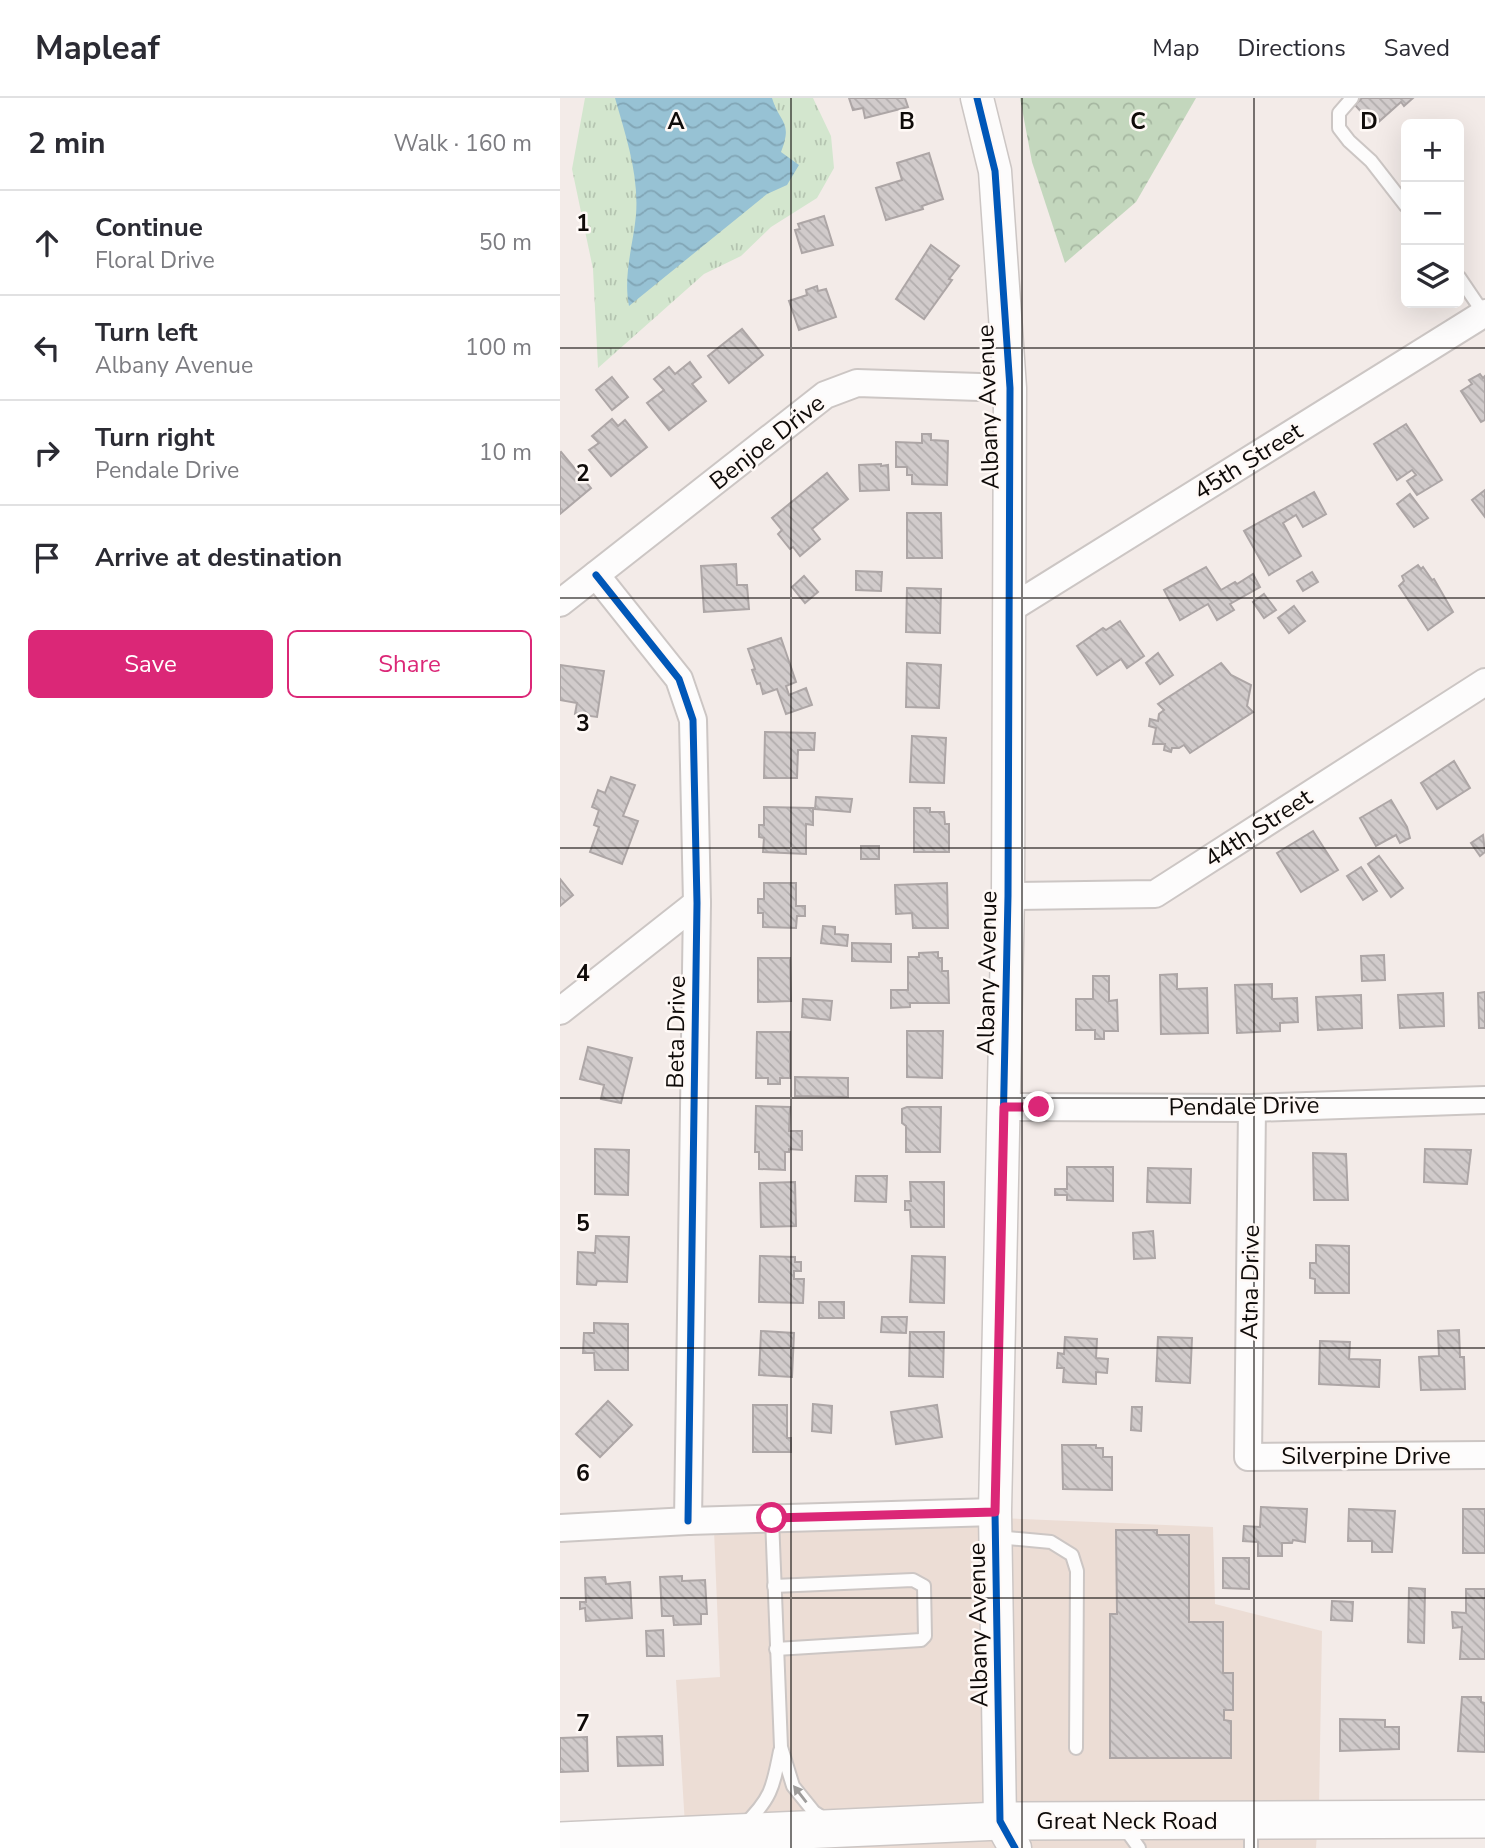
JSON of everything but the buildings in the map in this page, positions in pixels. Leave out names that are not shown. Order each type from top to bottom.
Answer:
[{"type":"main road","name":"Great Neck Road","points":[[560,1841],[735,1833],[1251,1834],[1485,1819]]},
{"type":"street","name":"Albany Avenue","points":[[977,98],[995,170],[1010,388],[1008,896],[995,1524],[1008,1835]]},
{"type":"street","name":"45th Street","points":[[1010,609],[1484,314]]},
{"type":"street","name":"Benjoe Drive","points":[[560,603],[825,395],[857,383],[1010,388]]},
{"type":"street","name":"Beta Drive","points":[[596,575],[679,679],[693,720],[696,903],[688,1521]]},
{"type":"street","name":"44th Street","points":[[1008,896],[1155,894],[1485,682]]},
{"type":"street","points":[[560,1011],[696,903]]},
{"type":"street","name":"Pendale Drive","points":[[1004,1107],[1252,1108],[1485,1100]]},
{"type":"street","name":"Atna Drive","points":[[1248,1457],[1252,1108]]},
{"type":"street","name":"Silverpine Drive","points":[[1248,1457],[1485,1455]]},
{"type":"street","points":[[560,1528],[772,1518],[995,1524]]},
{"type":"lane","points":[[1352,98],[1339,114],[1339,128],[1371,161],[1401,200]]},
{"type":"lane","points":[[1464,284],[1484,314]]},
{"type":"lane","points":[[772,1518],[780,1747],[793,1786],[814,1812],[838,1833]]},
{"type":"lane","points":[[995,1524],[1051,1542],[1072,1555],[1077,1571],[1076,1748]]},
{"type":"lane","points":[[774,1586],[913,1580],[924,1586],[925,1636],[921,1640],[776,1649]]},
{"type":"lane","points":[[735,1833],[767,1800],[773,1787],[780,1747]]},
{"type":"shaded area","points":[[713,1506],[1213,1527],[1215,1604],[1322,1631],[1316,1848],[705,1848],[685,1825],[676,1680],[720,1677]]},
{"type":"green space","points":[[585,98],[813,98],[831,136],[834,168],[817,198],[771,227],[741,256],[704,274],[598,368],[593,269],[572,169]]},
{"type":"green space","points":[[1020,98],[1196,98],[1136,202],[1065,263],[1032,162]]},
{"type":"water","points":[[615,98],[772,98],[786,128],[781,152],[799,165],[787,185],[767,194],[629,306],[627,283],[636,215],[636,185]]},
{"type":"cycle path","points":[[977,98],[995,171],[1010,388],[1008,896],[995,1512],[1000,1821],[1015,1848]]},
{"type":"cycle path","points":[[596,575],[679,679],[693,720],[697,903],[688,1521]]},
{"type":"route","points":[[772,1518],[995,1512],[1004,1107],[1039,1107]]}]
